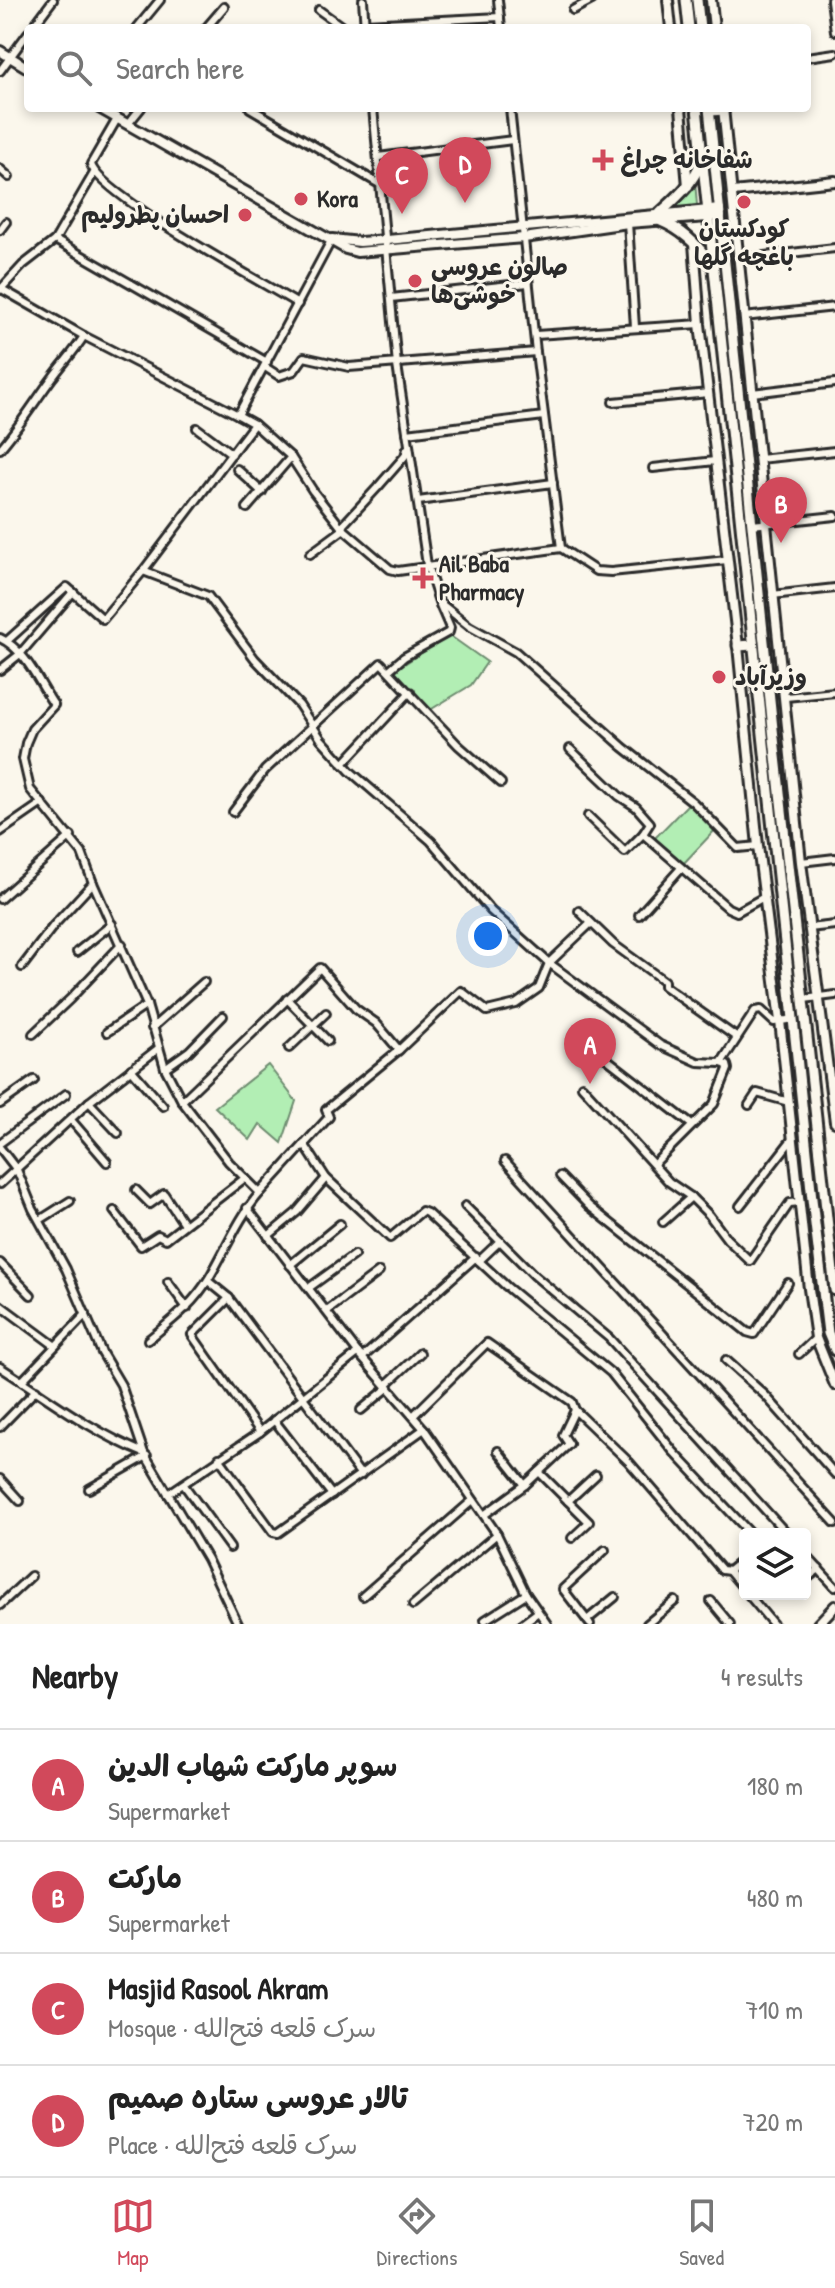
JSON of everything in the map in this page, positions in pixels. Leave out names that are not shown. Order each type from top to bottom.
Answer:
[{"type":"main road","points":[[686,0],[689,24]]},
{"type":"main road","points":[[697,0],[700,23],[713,16]]},
{"type":"main road","points":[[697,112],[828,1333],[835,1350]]},
{"type":"main road","points":[[709,112],[835,1290]]},
{"type":"main road","points":[[701,161],[688,186],[660,217],[694,242],[713,268]]},
{"type":"main road","points":[[738,646],[753,645]]},
{"type":"main road","points":[[762,728],[773,729]]},
{"type":"street","points":[[35,24],[53,0]]},
{"type":"street","points":[[146,0],[153,6]]},
{"type":"street","points":[[140,24],[160,0]]},
{"type":"street","points":[[363,0],[365,24]]},
{"type":"street","points":[[498,0],[501,24]]},
{"type":"street","points":[[573,10],[592,0]]},
{"type":"street","points":[[668,0],[671,24]]},
{"type":"street","points":[[711,0],[714,24]]},
{"type":"street","points":[[831,0],[835,31]]},
{"type":"street","points":[[209,24],[224,7]]},
{"type":"street","points":[[319,10],[338,24]]},
{"type":"street","points":[[395,24],[500,17]]},
{"type":"street","points":[[0,71],[24,38]]},
{"type":"street","points":[[0,51],[24,66]]},
{"type":"street","points":[[811,56],[835,53]]},
{"type":"street","points":[[106,112],[346,249],[357,252],[387,245],[523,227],[720,212]]},
{"type":"street","points":[[128,124],[138,112]]},
{"type":"street","points":[[257,112],[381,185]]},
{"type":"street","points":[[373,112],[397,365],[407,433],[427,565],[450,628],[449,632],[404,657],[389,670]]},
{"type":"street","points":[[510,112],[561,548]]},
{"type":"street","points":[[681,112],[688,186]]},
{"type":"street","points":[[724,112],[801,862],[831,1060],[835,1122]]},
{"type":"street","points":[[117,119],[91,164],[94,173],[126,200],[298,304]]},
{"type":"street","points":[[378,157],[513,140]]},
{"type":"street","points":[[0,169],[9,177]]},
{"type":"street","points":[[94,173],[55,240],[23,265],[0,289],[254,424],[291,457],[342,528],[390,569],[398,571],[561,548],[596,571],[727,560]]},
{"type":"street","points":[[733,192],[835,181]]},
{"type":"street","points":[[387,245],[524,238],[660,217]]},
{"type":"street","points":[[0,230],[6,222]]},
{"type":"street","points":[[628,223],[635,327]]},
{"type":"street","points":[[238,415],[332,239]]},
{"type":"street","points":[[55,240],[266,365],[279,376],[294,371],[304,357],[349,367],[536,352]]},
{"type":"street","points":[[694,242],[715,461],[816,1338],[835,1385]]},
{"type":"street","points":[[738,259],[835,248]]},
{"type":"street","points":[[391,298],[528,283]]},
{"type":"street","points":[[744,317],[835,307]]},
{"type":"street","points":[[536,335],[700,324]]},
{"type":"street","points":[[0,449],[27,417],[84,336]]},
{"type":"street","points":[[752,393],[835,383]]},
{"type":"street","points":[[613,402],[709,393]]},
{"type":"street","points":[[407,433],[544,416]]},
{"type":"street","points":[[254,424],[103,619],[65,588],[4,640],[20,654],[54,705],[32,729],[26,743],[23,759],[30,789],[82,853],[147,1005],[165,1068],[182,1101],[260,1193]]},
{"type":"street","points":[[197,428],[232,454]]},
{"type":"street","points":[[310,554],[342,528],[405,456],[409,446]]},
{"type":"street","points":[[759,459],[835,451]]},
{"type":"street","points":[[247,508],[291,457]]},
{"type":"street","points":[[653,468],[715,461]]},
{"type":"street","points":[[237,469],[262,492]]},
{"type":"street","points":[[418,501],[553,483]]},
{"type":"street","points":[[752,525],[835,516]]},
{"type":"street","points":[[143,571],[208,596],[255,659],[299,705],[321,739],[343,764],[431,841],[491,911],[549,963],[660,1045],[698,1062],[727,1065],[717,1099],[654,1164]]},
{"type":"street","points":[[772,595],[835,588]]},
{"type":"street","points":[[0,670],[20,654],[73,592]]},
{"type":"street","points":[[439,602],[469,626],[516,652],[623,747],[693,802],[738,848],[758,846]]},
{"type":"street","points":[[233,812],[265,770],[381,663],[458,745],[501,783]]},
{"type":"street","points":[[343,764],[410,692]]},
{"type":"street","points":[[786,697],[835,692]]},
{"type":"street","points":[[570,749],[650,823],[625,852],[588,816]]},
{"type":"street","points":[[0,832],[42,803]]},
{"type":"street","points":[[643,834],[728,908],[737,912],[764,897]]},
{"type":"street","points":[[0,899],[71,836]]},
{"type":"street","points":[[801,862],[835,858]]},
{"type":"street","points":[[639,915],[681,868]]},
{"type":"street","points":[[22,967],[54,925],[93,883]]},
{"type":"street","points":[[579,911],[613,944],[664,981],[663,985],[736,1037]]},
{"type":"street","points":[[148,1340],[187,1308],[208,1281],[247,1208],[329,1117],[326,1110],[399,1050],[461,991],[487,1011],[509,1007],[539,988],[549,963],[591,923]]},
{"type":"street","points":[[77,952],[112,924]]},
{"type":"street","points":[[809,928],[835,925]]},
{"type":"street","points":[[33,1034],[122,944]]},
{"type":"street","points":[[182,1101],[322,969],[356,1009],[376,1023],[399,1050]]},
{"type":"street","points":[[152,1028],[204,982]]},
{"type":"street","points":[[804,999],[835,995]]},
{"type":"street","points":[[287,999],[328,1041]]},
{"type":"street","points":[[107,1032],[147,1005]]},
{"type":"street","points":[[721,1063],[755,1011],[761,1010],[774,1022],[794,1019]]},
{"type":"street","points":[[289,1048],[326,1013]]},
{"type":"street","points":[[165,1068],[189,1051],[223,1016]]},
{"type":"street","points":[[581,1033],[598,1052],[692,1125]]},
{"type":"street","points":[[0,1184],[89,1102],[159,1048]]},
{"type":"street","points":[[131,1069],[163,1106]]},
{"type":"street","points":[[0,1104],[34,1080]]},
{"type":"street","points":[[582,1086],[669,1182],[691,1197],[750,1261],[790,1203],[800,1202]]},
{"type":"street","points":[[749,1105],[757,1093],[789,1102]]},
{"type":"street","points":[[66,1094],[0,1146],[17,1170],[102,1353],[121,1385],[146,1454],[207,1559],[238,1624]]},
{"type":"street","points":[[89,1102],[118,1133]]},
{"type":"street","points":[[71,1120],[107,1162]]},
{"type":"street","points":[[740,1206],[793,1138]]},
{"type":"street","points":[[304,1144],[326,1178],[390,1238],[422,1211],[611,1373],[673,1451],[745,1528]]},
{"type":"street","points":[[505,1161],[835,1523]]},
{"type":"street","points":[[560,1176],[589,1206],[747,1332],[754,1334],[788,1283]]},
{"type":"street","points":[[114,1211],[141,1246],[156,1235],[166,1239],[245,1178]]},
{"type":"street","points":[[268,1236],[297,1212],[326,1178]]},
{"type":"street","points":[[136,1190],[150,1204],[164,1194],[184,1224]]},
{"type":"street","points":[[663,1222],[691,1197]]},
{"type":"street","points":[[40,1220],[70,1201]]},
{"type":"street","points":[[465,1206],[535,1276],[626,1356],[781,1528]]},
{"type":"street","points":[[247,1208],[361,1355],[414,1415],[497,1534],[526,1594],[547,1624]]},
{"type":"street","points":[[290,1265],[340,1224]]},
{"type":"street","points":[[168,1494],[260,1432],[361,1355],[500,1241]]},
{"type":"street","points":[[310,1287],[354,1255]]},
{"type":"street","points":[[0,1263],[31,1295]]},
{"type":"street","points":[[327,1311],[379,1272]]},
{"type":"street","points":[[208,1281],[229,1298],[361,1475]]},
{"type":"street","points":[[168,1282],[187,1308]]},
{"type":"street","points":[[229,1298],[192,1335],[260,1432]]},
{"type":"street","points":[[0,1305],[54,1345]]},
{"type":"street","points":[[22,1381],[86,1314]]},
{"type":"street","points":[[799,1354],[816,1338]]},
{"type":"street","points":[[414,1415],[487,1343],[572,1402],[575,1410],[629,1462],[722,1570],[729,1571],[739,1583]]},
{"type":"street","points":[[361,1410],[420,1353]]},
{"type":"street","points":[[726,1360],[765,1395],[835,1474]]},
{"type":"street","points":[[0,1367],[97,1430],[146,1454]]},
{"type":"street","points":[[0,1427],[36,1390]]},
{"type":"street","points":[[484,1515],[525,1485],[569,1444],[563,1435],[575,1410]]},
{"type":"street","points":[[274,1420],[332,1495]]},
{"type":"street","points":[[219,1458],[273,1532],[278,1533],[424,1429]]},
{"type":"street","points":[[498,1451],[525,1485]]},
{"type":"street","points":[[89,1489],[146,1454]]},
{"type":"street","points":[[539,1472],[589,1522],[572,1538]]},
{"type":"street","points":[[568,1501],[596,1475]]},
{"type":"street","points":[[0,1479],[20,1501]]},
{"type":"street","points":[[184,1485],[230,1548]]},
{"type":"street","points":[[363,1596],[473,1500]]},
{"type":"street","points":[[413,1605],[497,1534]]},
{"type":"street","points":[[605,1550],[563,1589],[589,1622],[615,1597]]},
{"type":"street","points":[[811,1560],[835,1587]]},
{"type":"street","points":[[729,1571],[739,1563]]},
{"type":"street","points":[[811,1575],[819,1569]]},
{"type":"street","points":[[0,1605],[31,1576]]},
{"type":"street","points":[[485,1620],[526,1594]]},
{"type":"street","points":[[753,1600],[773,1624]]},
{"type":"street","points":[[647,1624],[675,1601]]},
{"type":"street","points":[[711,1601],[730,1624]]},
{"type":"street","points":[[818,1624],[835,1606]]},
{"type":"street","points":[[522,1624],[538,1612]]},
{"type":"green space","points":[[695,181],[697,205],[671,210]]},
{"type":"green space","points":[[449,635],[487,662],[471,685],[430,710],[392,672]]},
{"type":"green space","points":[[690,802],[717,828],[682,865],[654,839]]},
{"type":"green space","points":[[268,1065],[296,1101],[282,1143],[260,1124],[250,1140],[215,1107]]},
{"type":"place","name":"شفاخانه چراغ","points":[[603,160]]},
{"type":"place","name":"Kora","points":[[301,199]]},
{"type":"place","name":"کودکستان باغچه گلها","points":[[744,202]]},
{"type":"place","name":"تالار عروسی ستاره صمیم","points":[[465,203]]},
{"type":"place","name":"Masjid Rasool Akram","points":[[402,214]]},
{"type":"place","name":"احسان پطرولیم","points":[[245,215]]},
{"type":"place","name":"صالون عروسی خوشی‌ها","points":[[415,281]]},
{"type":"place","name":"مارکت","points":[[781,543]]},
{"type":"place","name":"Ail Baba Pharmacy","points":[[423,578]]},
{"type":"place","name":"وزیرآباد","points":[[719,677]]},
{"type":"place","name":"سوپر مارکت شهاب الدین","points":[[590,1084]]}]
